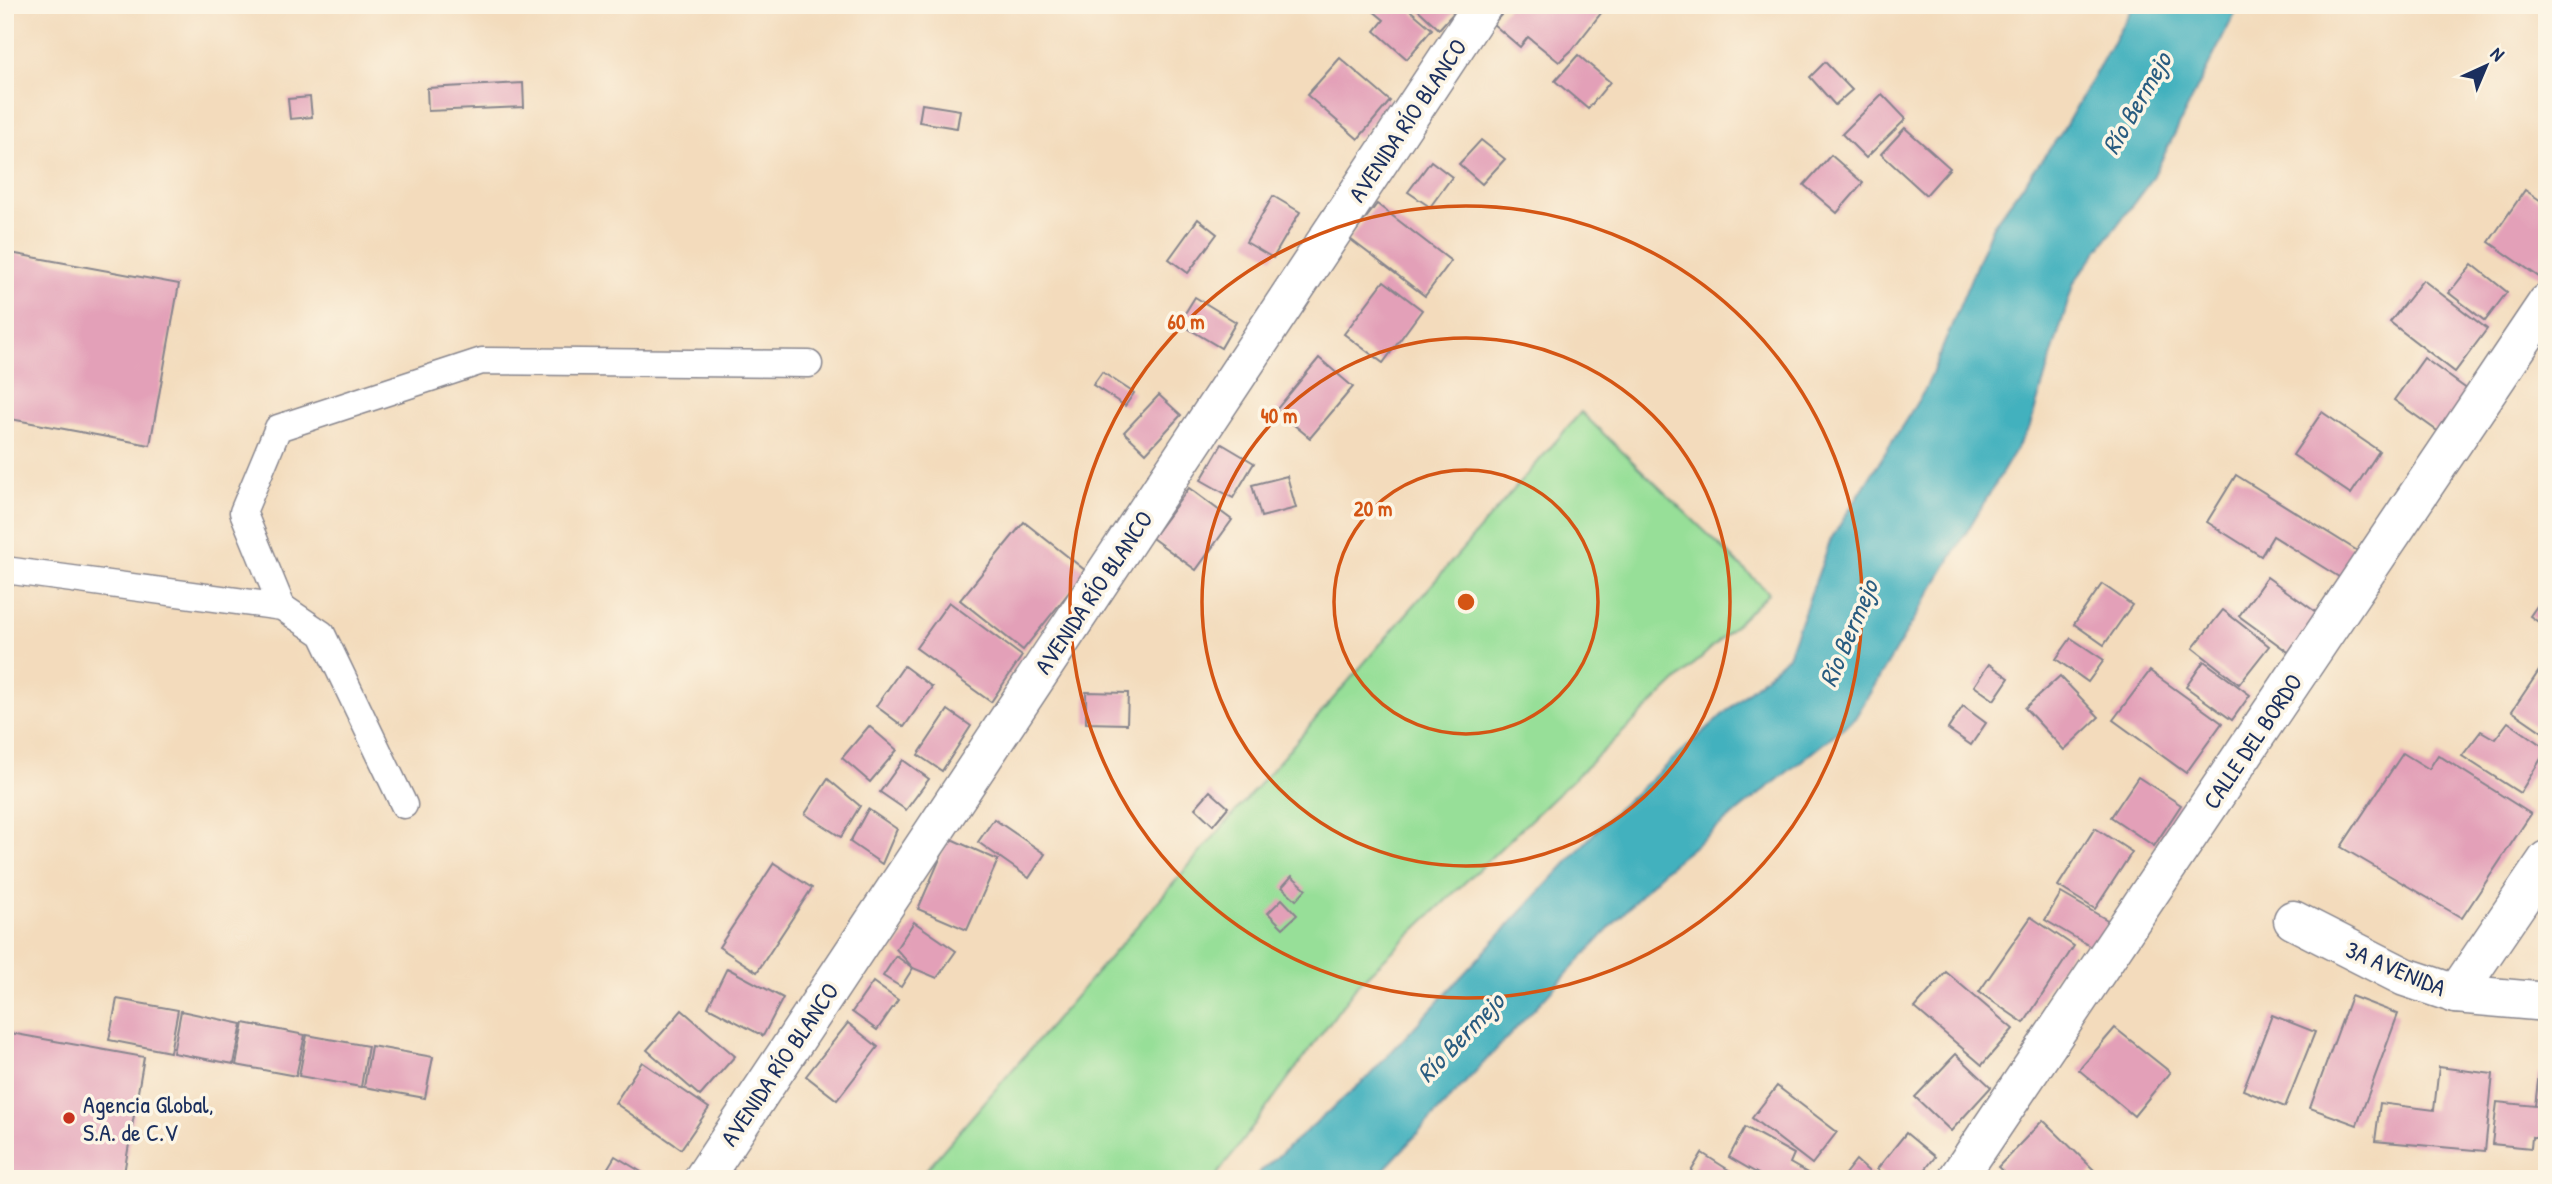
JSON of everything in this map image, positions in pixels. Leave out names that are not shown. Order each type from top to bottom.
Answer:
[{"type":"street","name":"AVENIDA RÍO BLANCO","points":[[703,1179],[1483,5]]},
{"type":"street","name":"CALLE DEL BORDO","points":[[1956,1179],[2547,303]]},
{"type":"street","points":[[2456,994],[2547,860]]},
{"type":"street","name":"3A AVENIDA","points":[[2292,920],[2405,977],[2456,994],[2547,1002]]},
{"type":"lane","points":[[282,607],[243,512],[278,428],[482,361],[809,364]]},
{"type":"lane","points":[[5,570],[282,607],[322,634],[404,805]]},
{"type":"green space","points":[[1581,412],[1769,593],[1358,984],[1214,1179],[918,1179]]},
{"type":"water","name":"Río Bermejo","points":[[2134,5],[2239,5],[2152,179],[2074,282],[2030,426],[1855,718],[1663,871],[1375,1179],[1252,1179],[1369,1076],[1611,815],[1788,656],[1831,539],[1926,388],[1992,227],[2062,132]]},
{"type":"building","points":[[1366,5],[1404,5],[1432,29],[1407,59],[1375,31],[1384,20]]},
{"type":"building","points":[[1413,5],[1454,5],[1458,8],[1439,29]]},
{"type":"building","points":[[1510,5],[1602,5],[1605,8],[1572,50],[1559,62],[1528,37],[1520,47],[1493,24]]},
{"type":"building","points":[[1578,55],[1610,82],[1588,109],[1555,81]]},
{"type":"building","points":[[1340,58],[1390,101],[1358,139],[1307,95]]},
{"type":"building","points":[[1825,62],[1852,90],[1835,105],[1810,77]]},
{"type":"building","points":[[523,83],[524,107],[428,111],[427,88]]},
{"type":"building","points":[[1882,94],[1906,119],[1866,158],[1842,134]]},
{"type":"building","points":[[310,97],[312,117],[290,119],[288,99]]},
{"type":"building","points":[[922,104],[960,110],[957,128],[919,122]]},
{"type":"building","points":[[1905,128],[1950,168],[1926,195],[1881,154]]},
{"type":"building","points":[[1481,140],[1505,159],[1482,184],[1459,164]]},
{"type":"building","points":[[1831,155],[1863,183],[1837,213],[1804,185]]},
{"type":"building","points":[[1431,161],[1452,177],[1430,207],[1408,192]]},
{"type":"building","points":[[2525,190],[2547,205],[2547,272],[2542,279],[2489,242]]},
{"type":"building","points":[[1273,196],[1300,212],[1273,258],[1246,242]]},
{"type":"building","points":[[1377,204],[1451,261],[1425,296],[1350,239]]},
{"type":"building","points":[[1198,219],[1217,234],[1188,273],[1169,259]]},
{"type":"building","points":[[5,252],[179,284],[150,445],[5,418]]},
{"type":"building","points":[[2472,264],[2507,292],[2485,321],[2449,293]]},
{"type":"building","points":[[2423,280],[2487,329],[2455,372],[2390,322]]},
{"type":"building","points":[[1384,281],[1422,310],[1383,363],[1344,334]]},
{"type":"building","points":[[1195,297],[1236,322],[1221,348],[1179,323]]},
{"type":"building","points":[[1319,358],[1353,387],[1310,438],[1276,410]]},
{"type":"building","points":[[2424,358],[2479,398],[2450,440],[2394,400]]},
{"type":"building","points":[[1102,372],[1134,393],[1125,406],[1093,385]]},
{"type":"building","points":[[1159,395],[1181,415],[1146,453],[1124,432]]},
{"type":"building","points":[[2322,412],[2379,451],[2351,494],[2293,455]]},
{"type":"building","points":[[1222,444],[1254,463],[1233,498],[1201,480]]},
{"type":"building","points":[[2236,475],[2364,555],[2347,582],[2273,536],[2261,556],[2207,522]]},
{"type":"building","points":[[1287,476],[1296,508],[1261,517],[1252,485]]},
{"type":"building","points":[[1189,488],[1232,520],[1196,570],[1152,538]]},
{"type":"building","points":[[1024,522],[1086,571],[1023,650],[960,600]]},
{"type":"building","points":[[2267,577],[2320,615],[2291,654],[2239,616]]},
{"type":"building","points":[[2102,584],[2132,605],[2104,645],[2074,624]]},
{"type":"building","points":[[2544,596],[2547,598],[2547,628],[2530,616]]},
{"type":"building","points":[[949,602],[1022,656],[991,702],[916,648]]},
{"type":"building","points":[[2223,610],[2269,646],[2239,684],[2193,648]]},
{"type":"building","points":[[2547,635],[2547,649],[2540,645]]},
{"type":"building","points":[[2071,638],[2104,660],[2088,682],[2056,659]]},
{"type":"building","points":[[2547,659],[2547,735],[2512,711]]},
{"type":"building","points":[[2204,661],[2250,695],[2232,720],[2186,687]]},
{"type":"building","points":[[1989,664],[2009,678],[1994,700],[1974,686]]},
{"type":"building","points":[[904,666],[932,687],[904,727],[876,706]]},
{"type":"building","points":[[2150,671],[2222,723],[2186,773],[2113,720]]},
{"type":"building","points":[[2060,676],[2099,717],[2064,750],[2025,708]]},
{"type":"building","points":[[1086,692],[1128,693],[1127,724],[1086,723]]},
{"type":"building","points":[[1963,706],[1986,723],[1971,745],[1948,729]]},
{"type":"building","points":[[948,710],[971,726],[942,771],[918,755]]},
{"type":"building","points":[[2508,722],[2547,749],[2520,793],[2462,756],[2481,731],[2495,739]]},
{"type":"building","points":[[869,726],[897,750],[870,782],[842,758]]},
{"type":"building","points":[[2403,753],[2429,769],[2438,755],[2531,814],[2462,918],[2341,847]]},
{"type":"building","points":[[903,760],[929,779],[906,810],[880,792]]},
{"type":"building","points":[[2138,777],[2181,805],[2154,846],[2111,817]]},
{"type":"building","points":[[828,779],[860,806],[841,837],[805,814]]},
{"type":"building","points":[[1210,791],[1228,807],[1213,825],[1195,808]]},
{"type":"building","points":[[868,809],[897,829],[882,864],[850,842]]},
{"type":"building","points":[[994,819],[1045,854],[1029,878],[978,842]]},
{"type":"building","points":[[2095,828],[2132,852],[2095,909],[2058,886]]},
{"type":"building","points":[[949,838],[998,860],[967,930],[918,909]]},
{"type":"building","points":[[774,863],[812,888],[757,972],[719,947]]},
{"type":"building","points":[[1292,876],[1306,889],[1296,900],[1282,887]]},
{"type":"building","points":[[2061,893],[2109,921],[2093,948],[2045,920]]},
{"type":"building","points":[[1282,899],[1297,915],[1283,928],[1268,913]]},
{"type":"building","points":[[2031,917],[2074,946],[2024,1023],[1979,992]]},
{"type":"building","points":[[914,922],[956,951],[937,978],[913,968],[896,949]]},
{"type":"building","points":[[896,956],[913,968],[901,987],[883,976]]},
{"type":"building","points":[[727,968],[783,998],[763,1036],[708,1007]]},
{"type":"building","points":[[1946,972],[2013,1029],[1982,1065],[1915,1008]]},
{"type":"building","points":[[873,982],[898,1000],[877,1030],[852,1012]]},
{"type":"building","points":[[2351,996],[2398,1014],[2357,1125],[2310,1108]]},
{"type":"building","points":[[117,999],[178,1010],[170,1052],[109,1040]]},
{"type":"building","points":[[682,1010],[735,1056],[700,1096],[647,1050]]},
{"type":"building","points":[[181,1011],[242,1024],[234,1064],[173,1053]]},
{"type":"building","points":[[2272,1015],[2315,1032],[2285,1107],[2243,1090]]},
{"type":"building","points":[[244,1023],[305,1035],[296,1076],[236,1065]]},
{"type":"building","points":[[848,1023],[878,1047],[837,1100],[806,1076]]},
{"type":"building","points":[[2115,1028],[2170,1072],[2134,1116],[2079,1070]]},
{"type":"building","name":"Agencia Global, S.A. de C.V","points":[[5,1032],[144,1057],[123,1179],[5,1179]]},
{"type":"building","points":[[307,1035],[368,1046],[361,1087],[299,1076]]},
{"type":"building","points":[[371,1046],[433,1057],[425,1098],[364,1087]]},
{"type":"building","points":[[1956,1054],[1991,1087],[1951,1131],[1915,1097]]},
{"type":"building","points":[[642,1062],[709,1108],[681,1149],[615,1103]]},
{"type":"building","points":[[2439,1067],[2493,1074],[2485,1151],[2375,1141],[2380,1103],[2434,1110]]},
{"type":"building","points":[[2539,1073],[2547,1074],[2547,1139],[2532,1137],[2531,1148],[2492,1144],[2497,1102],[2535,1106]]},
{"type":"building","points":[[1777,1086],[1837,1132],[1812,1164],[1752,1118]]},
{"type":"building","points":[[2043,1120],[2094,1170],[2085,1179],[2011,1179],[1998,1167]]},
{"type":"building","points":[[1745,1127],[1794,1154],[1790,1163],[1818,1179],[1767,1179],[1729,1157]]},
{"type":"building","points":[[1906,1133],[1935,1157],[1918,1179],[1889,1179],[1877,1169]]},
{"type":"building","points":[[1702,1153],[1743,1179],[1699,1179],[1690,1173]]},
{"type":"building","points":[[615,1156],[653,1179],[601,1179]]},
{"type":"building","points":[[1856,1160],[1877,1179],[1841,1179]]},
{"type":"building","points":[[728,1166],[744,1179],[717,1179]]},
{"type":"place","name":"Agencia Global, S.A. de C.V","points":[[69,1118]]}]
